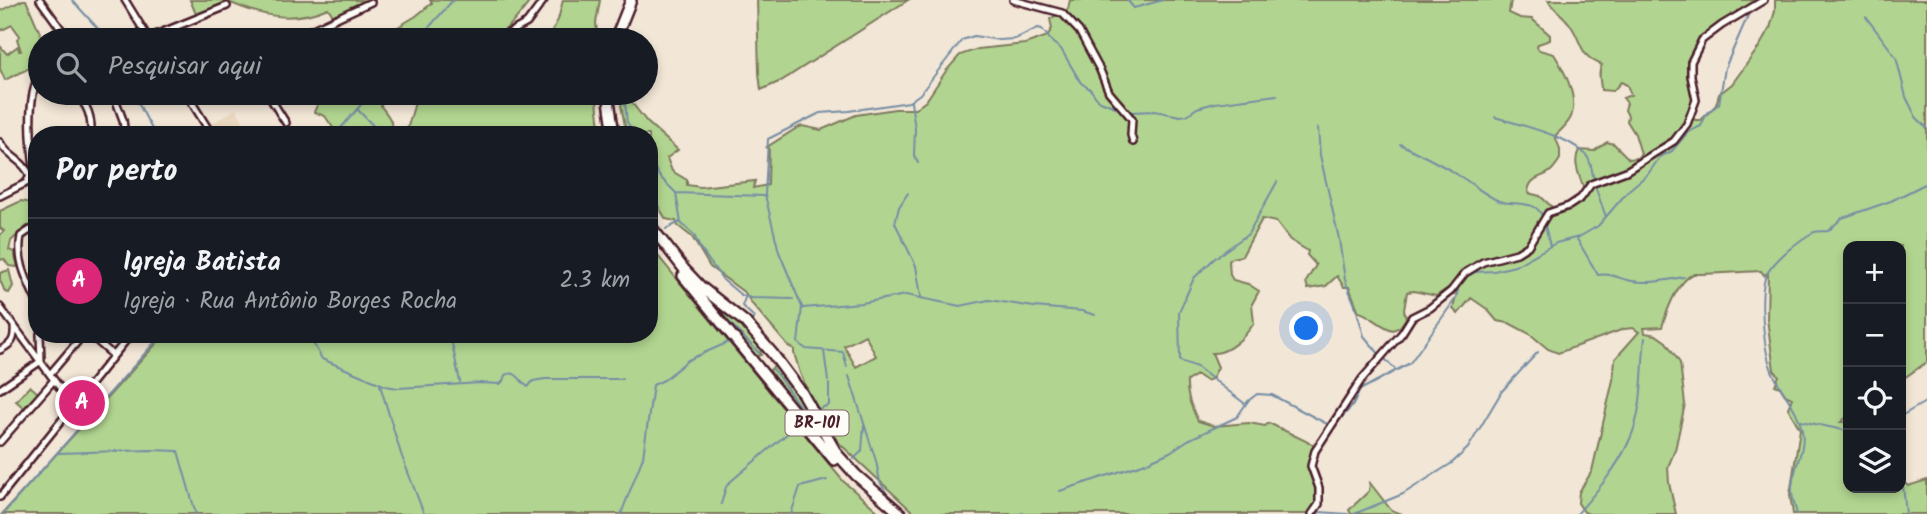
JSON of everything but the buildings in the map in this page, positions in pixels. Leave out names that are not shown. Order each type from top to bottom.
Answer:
[{"type":"highway","points":[[617,28],[626,0]]},
{"type":"highway","points":[[618,28],[631,0]]},
{"type":"highway","points":[[607,105],[610,126]]},
{"type":"highway","name":"BR-101","points":[[658,236],[701,287],[745,322],[802,393],[837,454],[856,475],[901,514]]},
{"type":"highway","name":"BR-101","points":[[658,244],[842,468],[893,514]]},
{"type":"highway","points":[[731,334],[755,358],[763,358],[765,354],[762,346],[745,322]]},
{"type":"highway","points":[[790,405],[767,372],[768,364],[774,363],[780,368],[802,393]]},
{"type":"street","points":[[40,0],[59,28]]},
{"type":"street","points":[[125,0],[142,28]]},
{"type":"street","points":[[518,28],[527,23],[544,0]]},
{"type":"street","points":[[1013,0],[1062,13],[1079,32],[1109,92],[1132,119],[1133,142]]},
{"type":"street","points":[[1312,514],[1319,504],[1319,488],[1311,466],[1315,451],[1362,379],[1402,333],[1412,317],[1430,308],[1451,291],[1465,273],[1483,262],[1517,253],[1528,246],[1548,213],[1569,206],[1581,198],[1591,184],[1626,171],[1674,141],[1687,124],[1696,100],[1691,62],[1702,40],[1722,24],[1764,0]]},
{"type":"street","points":[[315,28],[371,2]]},
{"type":"street","points":[[175,28],[227,6]]},
{"type":"street","points":[[34,126],[36,105]]},
{"type":"street","points":[[85,105],[92,126]]},
{"type":"street","points":[[117,105],[124,126]]},
{"type":"street","points":[[193,105],[206,126]]},
{"type":"street","points":[[275,105],[286,123]]},
{"type":"street","points":[[1,148],[28,170]]},
{"type":"street","points":[[0,196],[28,180]]},
{"type":"street","points":[[28,231],[21,236],[19,247],[20,264],[28,282]]},
{"type":"street","points":[[0,307],[74,407]]},
{"type":"street","points":[[0,350],[13,342],[14,326]]},
{"type":"street","points":[[40,343],[41,361]]},
{"type":"street","points":[[50,374],[78,343]]},
{"type":"street","points":[[98,343],[113,355]]},
{"type":"street","points":[[0,497],[123,343]]},
{"type":"street","points":[[0,389],[41,361]]},
{"type":"street","points":[[0,442],[54,380]]},
{"type":"shaded area","points":[[236,109],[246,126],[208,126]]},
{"type":"green space","points":[[26,0],[38,28],[28,28],[28,69],[5,80],[0,69],[0,46],[7,54],[18,46],[21,51],[17,39],[20,36],[12,25],[0,31],[0,11]]},
{"type":"green space","points":[[190,0],[369,0],[336,20],[328,8],[291,17],[267,15],[231,3],[203,15],[196,14]]},
{"type":"green space","points":[[430,0],[531,0],[507,28],[396,28],[432,3]]},
{"type":"green space","points":[[563,0],[600,0],[597,28],[554,28]]},
{"type":"green space","points":[[757,0],[908,0],[781,81],[761,90]]},
{"type":"green space","points":[[1070,0],[1511,0],[1509,13],[1532,19],[1550,35],[1550,40],[1538,44],[1537,47],[1554,54],[1572,94],[1573,111],[1570,119],[1555,136],[1560,149],[1560,159],[1550,172],[1532,182],[1528,193],[1540,196],[1553,208],[1559,209],[1579,200],[1584,190],[1576,165],[1579,150],[1594,151],[1607,142],[1614,144],[1629,159],[1637,158],[1641,154],[1635,134],[1627,121],[1627,103],[1623,98],[1631,95],[1627,85],[1621,82],[1613,91],[1601,90],[1599,74],[1602,65],[1589,58],[1569,22],[1548,0],[1762,0],[1698,42],[1690,64],[1693,99],[1691,115],[1695,120],[1701,120],[1716,105],[1719,94],[1732,84],[1759,47],[1770,28],[1775,0],[1927,0],[1927,362],[1906,377],[1906,241],[1843,241],[1841,422],[1843,493],[1906,493],[1906,484],[1927,480],[1927,514],[1793,514],[1790,495],[1800,429],[1788,408],[1792,398],[1775,385],[1779,376],[1774,370],[1767,319],[1768,273],[1693,274],[1677,290],[1662,327],[1644,328],[1645,333],[1656,335],[1666,342],[1680,363],[1685,404],[1675,450],[1668,467],[1676,514],[1589,514],[1584,512],[1578,503],[1579,492],[1592,471],[1613,380],[1615,359],[1639,332],[1633,328],[1624,329],[1558,353],[1548,349],[1530,334],[1509,323],[1497,321],[1487,309],[1471,298],[1458,314],[1453,309],[1458,288],[1451,286],[1436,296],[1407,292],[1404,310],[1406,318],[1400,327],[1393,330],[1359,312],[1349,287],[1344,287],[1337,276],[1326,286],[1308,289],[1306,282],[1316,265],[1307,255],[1308,251],[1290,240],[1276,222],[1262,219],[1242,256],[1229,261],[1233,280],[1248,284],[1259,291],[1252,304],[1254,323],[1236,344],[1224,351],[1212,353],[1218,367],[1212,379],[1206,381],[1197,375],[1187,381],[1187,392],[1198,421],[1214,426],[1249,423],[1265,426],[1269,423],[1314,445],[1317,497],[1311,514],[915,514],[838,442],[811,398],[800,373],[794,349],[788,346],[745,293],[710,267],[692,237],[678,226],[676,221],[666,219],[658,206],[658,132],[678,150],[667,158],[672,171],[687,180],[687,185],[700,187],[755,181],[753,188],[768,185],[767,147],[797,128],[802,126],[821,130],[856,115],[915,109],[926,101],[960,55],[978,49],[1025,44],[1048,36],[1052,28],[1050,19],[1068,9]],"holes":[[[865,335],[876,356],[856,367],[844,346]]]},
{"type":"green space","points":[[317,105],[381,105],[391,126],[332,126],[325,116],[314,112]]},
{"type":"green space","points":[[597,105],[600,126],[408,126],[414,106]]},
{"type":"green space","points":[[621,105],[634,105],[651,126],[625,126]]},
{"type":"green space","points":[[21,201],[28,202],[28,226],[11,241],[9,250],[14,252],[18,267],[9,266],[4,259],[0,260],[0,235],[4,231],[0,228],[0,211]]},
{"type":"green space","points":[[658,256],[843,481],[881,514],[2,514],[157,343],[658,343]]},
{"type":"green space","points":[[9,270],[13,286],[9,293],[5,292],[0,273]]},
{"type":"green space","points":[[697,288],[745,328],[759,346],[761,355],[753,353]]},
{"type":"green space","points":[[774,366],[798,392],[829,449],[775,381],[770,370]]},
{"type":"green space","points":[[30,386],[38,393],[24,408],[16,401]]},
{"type":"green space","points":[[1370,483],[1391,510],[1402,514],[1351,514],[1349,510],[1369,491]]},
{"type":"waterway","points":[[72,0],[97,28]]},
{"type":"waterway","points":[[428,28],[453,0]]},
{"type":"waterway","points":[[1127,0],[1134,8],[1163,0]]},
{"type":"waterway","points":[[1464,278],[1475,272],[1515,266],[1556,243],[1579,237],[1598,226],[1630,189],[1648,174],[1660,157],[1672,151],[1688,132],[1701,126],[1707,113],[1719,104],[1725,68],[1749,13]]},
{"type":"waterway","points":[[1866,17],[1896,57],[1906,97],[1916,117],[1927,128]]},
{"type":"waterway","points":[[847,367],[843,352],[806,349],[798,343],[802,307],[779,252],[765,195],[768,139],[820,113],[909,102],[920,94],[962,40],[974,36],[999,40],[1015,39],[1038,28],[1061,49],[1081,83],[1090,89],[1098,100],[1120,109]]},
{"type":"waterway","points":[[1131,112],[1155,111],[1180,116],[1215,103],[1277,95]]},
{"type":"waterway","points":[[911,102],[915,129],[914,155],[918,163]]},
{"type":"waterway","points":[[139,105],[150,126]]},
{"type":"waterway","points":[[343,126],[361,105]]},
{"type":"waterway","points":[[625,105],[630,126]]},
{"type":"waterway","points":[[358,110],[373,126]]},
{"type":"waterway","points":[[1495,117],[1571,144],[1588,158],[1594,180]]},
{"type":"waterway","points":[[1318,128],[1320,155],[1339,239],[1345,280],[1364,336],[1380,355]]},
{"type":"waterway","points":[[1400,144],[1499,201],[1535,207],[1542,216]]},
{"type":"waterway","points":[[658,174],[676,193],[681,223],[694,235],[723,280],[741,295],[751,298],[793,299]]},
{"type":"waterway","points":[[1244,403],[1197,367],[1180,361],[1179,312],[1194,278],[1215,258],[1248,234],[1277,182]]},
{"type":"waterway","points":[[1797,514],[1792,488],[1803,438],[1800,421],[1774,376],[1768,359],[1762,305],[1768,272],[1794,245],[1812,233],[1828,231],[1842,218],[1891,201],[1927,183]]},
{"type":"waterway","points":[[1595,186],[1606,217]]},
{"type":"waterway","points":[[676,193],[764,196]]},
{"type":"waterway","points":[[908,193],[899,207],[895,223],[916,266],[921,296]]},
{"type":"waterway","points":[[666,229],[680,222]]},
{"type":"waterway","points":[[1544,222],[1550,246]]},
{"type":"waterway","points":[[1577,239],[1598,275],[1645,282],[1684,277]]},
{"type":"waterway","points":[[1335,425],[1353,405],[1360,390],[1410,363],[1456,298],[1459,285]]},
{"type":"waterway","points":[[803,308],[862,303],[906,295],[960,306],[989,300],[1082,311],[1095,315]]},
{"type":"waterway","points":[[745,298],[742,306],[754,317],[752,321]]},
{"type":"waterway","points":[[709,301],[759,353]]},
{"type":"waterway","points":[[1577,514],[1613,469],[1630,439],[1640,402],[1645,338]]},
{"type":"waterway","points":[[621,514],[643,457],[653,385],[664,380],[688,360],[729,342]]},
{"type":"waterway","points":[[3,514],[154,343]]},
{"type":"waterway","points":[[313,343],[322,359],[386,386],[398,388],[500,384],[505,375],[509,374],[515,375],[528,387],[533,381],[545,379],[622,379]]},
{"type":"waterway","points":[[452,343],[460,382]]},
{"type":"waterway","points":[[824,351],[828,381]]},
{"type":"waterway","points":[[1354,514],[1403,494],[1452,463],[1468,448],[1502,391],[1538,352]]},
{"type":"waterway","points":[[1384,358],[1395,369]]},
{"type":"waterway","points":[[773,369],[823,439]]},
{"type":"waterway","points":[[849,376],[880,482],[890,499]]},
{"type":"waterway","points":[[818,409],[829,405],[829,384]]},
{"type":"waterway","points":[[380,385],[401,454],[424,514]]},
{"type":"waterway","points":[[1060,491],[1143,464],[1170,452],[1188,440],[1237,417],[1248,401],[1257,394],[1272,395],[1329,425]]},
{"type":"waterway","points":[[1906,413],[1927,401]]},
{"type":"waterway","points":[[80,404],[91,414]]},
{"type":"waterway","points":[[1801,421],[1843,430]]},
{"type":"waterway","points":[[854,459],[862,451],[864,425]]},
{"type":"waterway","points":[[721,504],[730,482],[794,428]]},
{"type":"waterway","points":[[59,453],[178,451],[196,514]]},
{"type":"waterway","points":[[791,514],[800,487],[827,480]]},
{"type":"waterway","points":[[1904,493],[1906,514]]},
{"type":"waterway","points":[[1318,514],[1320,507]]},
{"type":"waterway","points":[[1319,512],[1348,514]]},
{"type":"place","name":"Igreja Batista","points":[[82,403]]}]
